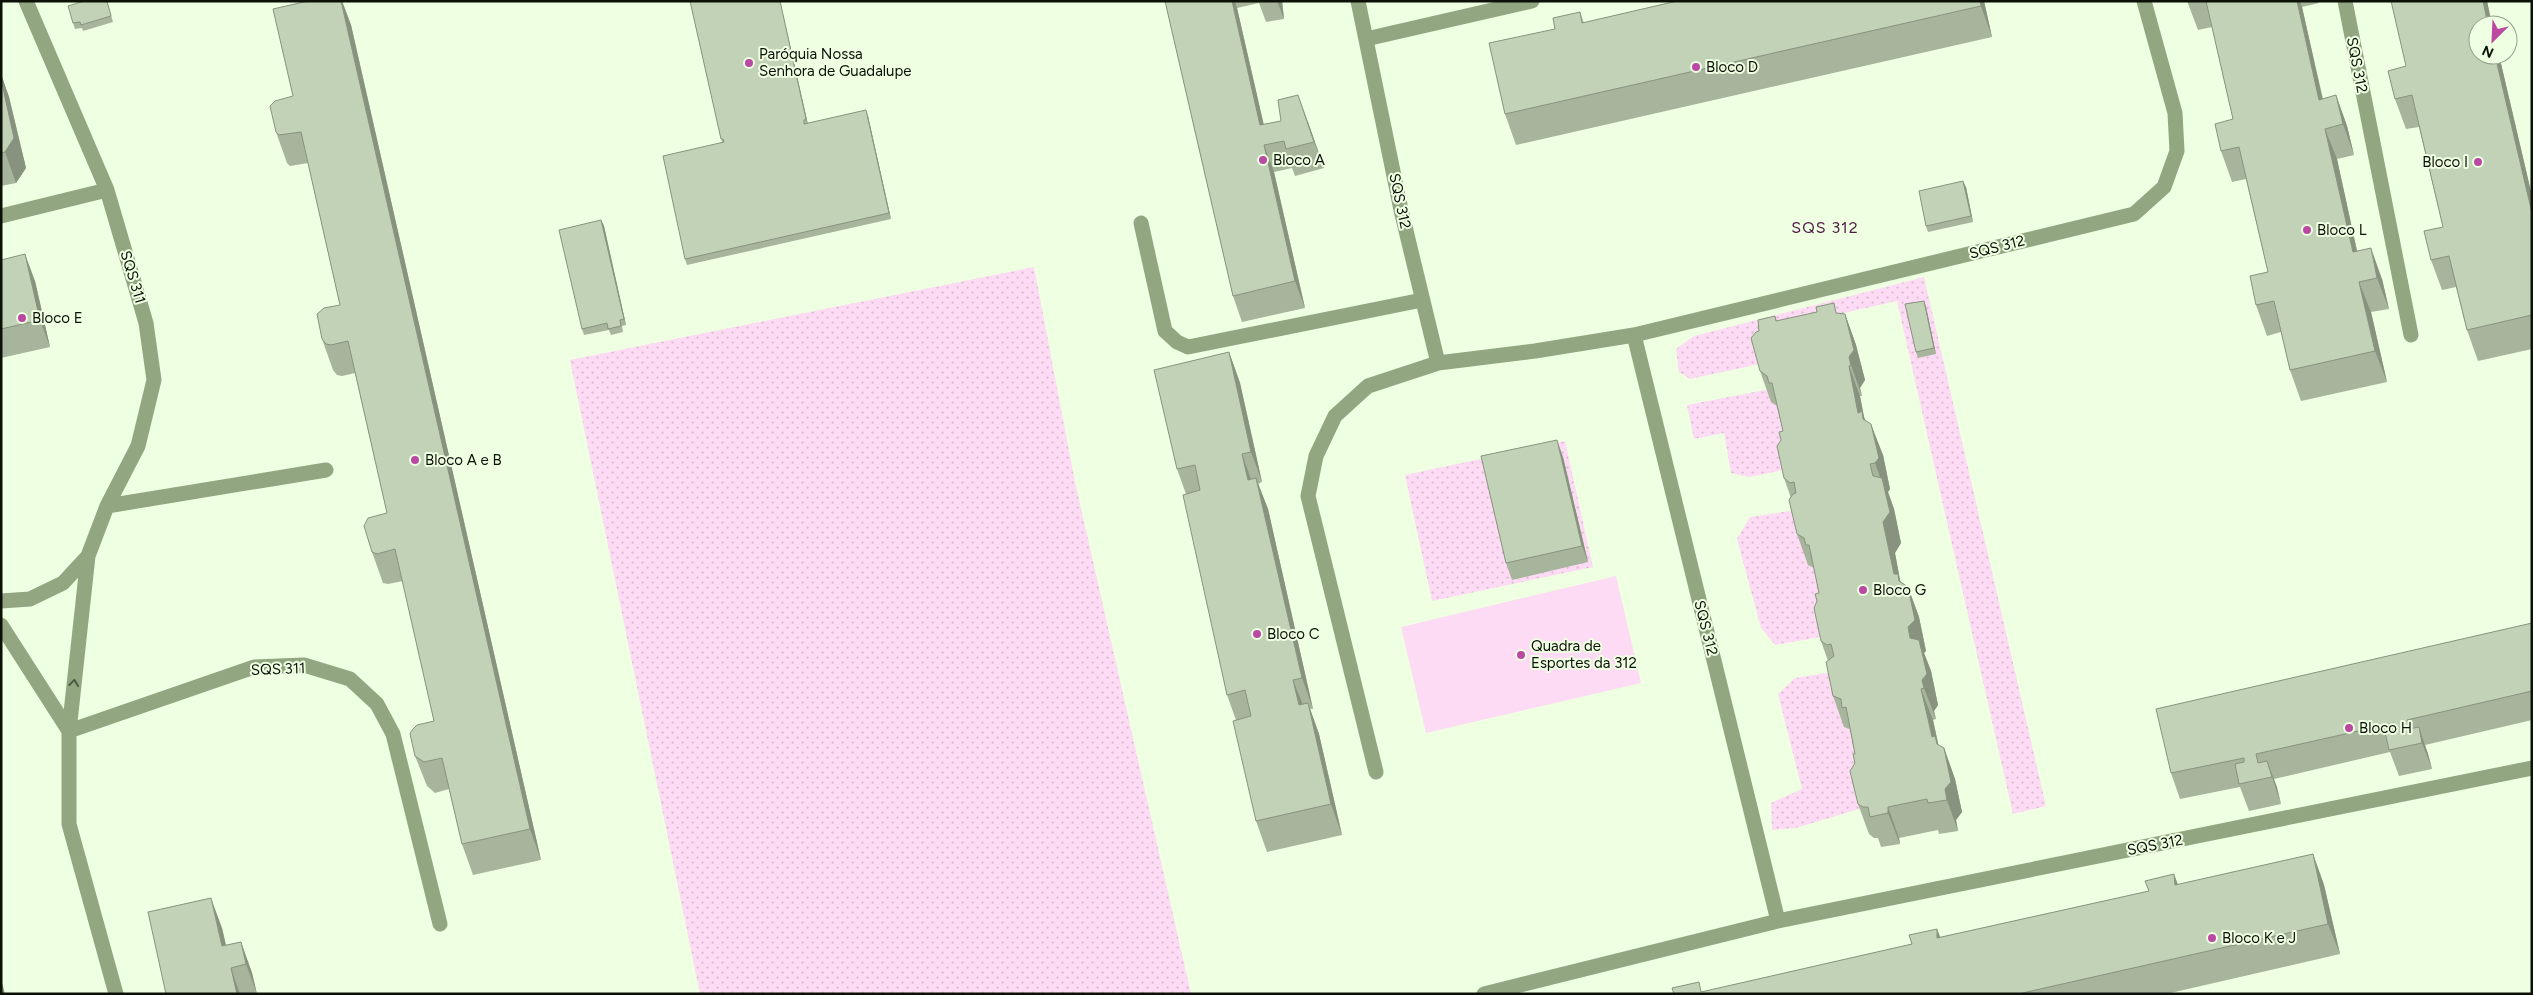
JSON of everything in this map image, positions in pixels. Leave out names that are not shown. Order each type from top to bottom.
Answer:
[{"type":"street","name":"SQS 311","points":[[26,1],[107,190],[146,324],[154,380],[138,446],[108,506],[88,556],[69,731],[69,824],[116,994]]},
{"type":"street","name":"SQS 312","points":[[1358,1],[1399,201],[1438,363]]},
{"type":"street","points":[[1366,39],[1532,1]]},
{"type":"street","name":"SQS 312","points":[[1376,772],[1308,496],[1316,456],[1335,416],[1368,386],[1438,363],[1535,351],[1634,335],[2134,214],[2164,187],[2177,151],[2175,113],[2144,1]]},
{"type":"street","name":"SQS 312","points":[[2344,1],[2411,335]]},
{"type":"street","points":[[1,216],[107,190]]},
{"type":"street","points":[[1141,223],[1165,331],[1177,342],[1188,346],[1422,300]]},
{"type":"street","name":"SQS 312","points":[[1634,335],[1778,921]]},
{"type":"street","points":[[108,506],[326,470]]},
{"type":"street","name":"SQS 311","points":[[1,601],[30,599],[62,583],[88,556]]},
{"type":"street","points":[[1,625],[69,731]]},
{"type":"street","name":"SQS 311","points":[[69,731],[254,667],[304,665],[350,679],[377,704],[393,734],[440,924]]},
{"type":"street","name":"SQS 312","points":[[1484,994],[1778,921],[2532,768]]},
{"type":"shaded area","points":[[1034,267],[1075,482],[1191,994],[700,994],[570,360]]},
{"type":"shaded area","points":[[1924,277],[2046,806],[2013,814],[1897,301],[1763,331],[1769,362],[1690,379],[1679,372],[1676,349],[1694,336]]},
{"type":"shaded area","points":[[1775,388],[1793,468],[1749,477],[1731,473],[1724,433],[1694,439],[1687,405]]},
{"type":"shaded area","points":[[1565,441],[1593,567],[1432,601],[1405,475]]},
{"type":"shaded area","points":[[1802,509],[1831,635],[1775,645],[1761,628],[1737,539],[1750,517]]},
{"type":"shaded area","name":"Quadra de Esportes da 312","points":[[1616,576],[1641,683],[1426,733],[1401,627]]},
{"type":"shaded area","points":[[1838,671],[1869,806],[1796,828],[1772,830],[1771,803],[1802,789],[1778,694],[1795,678]]},
{"type":"building","points":[[84,1],[107,1],[111,16],[81,25],[80,22],[73,23],[68,6]]},
{"type":"building","name":"Bloco A e B","points":[[308,1],[341,1],[530,829],[462,844],[442,758],[424,762],[415,756],[410,734],[412,730],[417,725],[434,721],[395,549],[377,554],[372,552],[364,526],[368,518],[387,513],[348,341],[331,345],[326,344],[322,339],[317,314],[324,308],[340,305],[301,132],[279,135],[276,132],[270,106],[275,101],[293,96],[273,9]]},
{"type":"building","points":[[690,1],[780,1],[806,119],[804,124],[866,110],[889,213],[685,259],[663,156],[724,142],[721,139]]},
{"type":"building","name":"Bloco A","points":[[1165,1],[1232,1],[1260,125],[1281,121],[1278,100],[1298,95],[1314,142],[1286,149],[1284,141],[1264,145],[1295,281],[1233,296]]},
{"type":"building","points":[[1677,1],[1980,1],[1981,6],[1505,114],[1489,43],[1555,29],[1553,18],[1580,12],[1582,23]]},
{"type":"building","name":"Bloco L","points":[[2206,1],[2297,1],[2319,100],[2336,95],[2343,124],[2325,129],[2353,252],[2371,248],[2377,278],[2359,282],[2375,351],[2290,370],[2274,301],[2256,305],[2250,276],[2268,272],[2239,147],[2221,151],[2215,124],[2233,119]]},
{"type":"building","name":"Bloco I","points":[[2391,1],[2483,1],[2486,15],[2468,15],[2468,65],[2497,65],[2532,213],[2532,315],[2467,330],[2449,256],[2431,260],[2424,231],[2443,227],[2412,95],[2395,99],[2388,71],[2406,66]]},
{"type":"building","points":[[1,79],[14,138],[5,152],[1,153]]},
{"type":"building","points":[[1963,181],[1971,216],[1926,226],[1919,191]]},
{"type":"building","points":[[601,220],[624,319],[620,320],[621,326],[608,329],[607,323],[582,329],[559,230]]},
{"type":"building","points":[[25,254],[40,320],[1,329],[1,260]]},
{"type":"building","points":[[1924,301],[1934,348],[1916,352],[1905,304]]},
{"type":"building","name":"Bloco G","points":[[1834,303],[1836,313],[1845,314],[1854,350],[1849,357],[1851,365],[1849,366],[1858,413],[1862,411],[1863,419],[1871,424],[1879,458],[1875,463],[1870,464],[1873,476],[1882,478],[1890,512],[1883,522],[1894,574],[1898,574],[1899,581],[1908,587],[1915,620],[1908,627],[1910,638],[1919,640],[1927,674],[1922,680],[1924,688],[1921,689],[1932,737],[1935,736],[1937,744],[1944,748],[1951,782],[1945,789],[1947,800],[1928,803],[1927,799],[1888,807],[1888,813],[1870,817],[1868,807],[1858,804],[1850,771],[1855,763],[1853,754],[1855,754],[1846,707],[1842,708],[1841,699],[1833,696],[1826,662],[1834,656],[1831,644],[1827,645],[1821,641],[1814,608],[1817,601],[1815,594],[1819,593],[1809,545],[1806,545],[1804,538],[1797,534],[1789,500],[1796,493],[1794,482],[1790,483],[1784,478],[1777,446],[1781,440],[1779,432],[1783,431],[1772,383],[1769,383],[1767,376],[1760,371],[1751,338],[1759,331],[1758,320],[1775,316],[1776,321],[1817,312],[1816,307]]},
{"type":"building","name":"Bloco C","points":[[1229,352],[1251,452],[1242,454],[1248,480],[1256,478],[1302,678],[1293,680],[1299,705],[1308,703],[1331,804],[1256,821],[1233,721],[1251,716],[1245,690],[1227,695],[1183,495],[1200,490],[1195,465],[1177,469],[1154,370]]},
{"type":"building","points":[[1557,440],[1582,546],[1506,563],[1481,456]]},
{"type":"building","points":[[2532,623],[2532,691],[2407,720],[2409,729],[2419,727],[2422,743],[2389,750],[2385,732],[2396,730],[2394,723],[2256,754],[2258,763],[2267,761],[2272,777],[2239,784],[2235,764],[2244,762],[2244,758],[2171,773],[2156,709]]},
{"type":"building","points":[[2313,854],[2328,924],[2018,994],[1674,994],[1672,988],[1699,982],[1701,992],[1912,944],[1909,935],[1937,929],[1937,938],[2149,891],[2145,881],[2174,874],[2175,885]]},
{"type":"building","points":[[211,898],[222,946],[241,942],[246,964],[231,968],[237,994],[166,994],[148,912]]},
{"type":"place","name":"Paróquia Nossa Senhora de Guadalupe","points":[[749,63]]},
{"type":"place","name":"Bloco D","points":[[1696,67]]},
{"type":"place","name":"Bloco A","points":[[1263,160]]},
{"type":"place","name":"Bloco I","points":[[2478,162]]},
{"type":"place","name":"Bloco L","points":[[2307,230]]},
{"type":"place","name":"Bloco E","points":[[22,318]]},
{"type":"place","name":"Bloco A e B","points":[[415,460]]},
{"type":"place","name":"Bloco G","points":[[1863,590]]},
{"type":"place","name":"Bloco C","points":[[1257,634]]},
{"type":"place","name":"Quadra de Esportes da 312","points":[[1521,655]]},
{"type":"place","name":"Bloco H","points":[[2349,728]]},
{"type":"place","name":"Bloco K e J","points":[[2212,938]]},
{"type":"district","name":"SQS 312","points":[[1825,227]]}]
